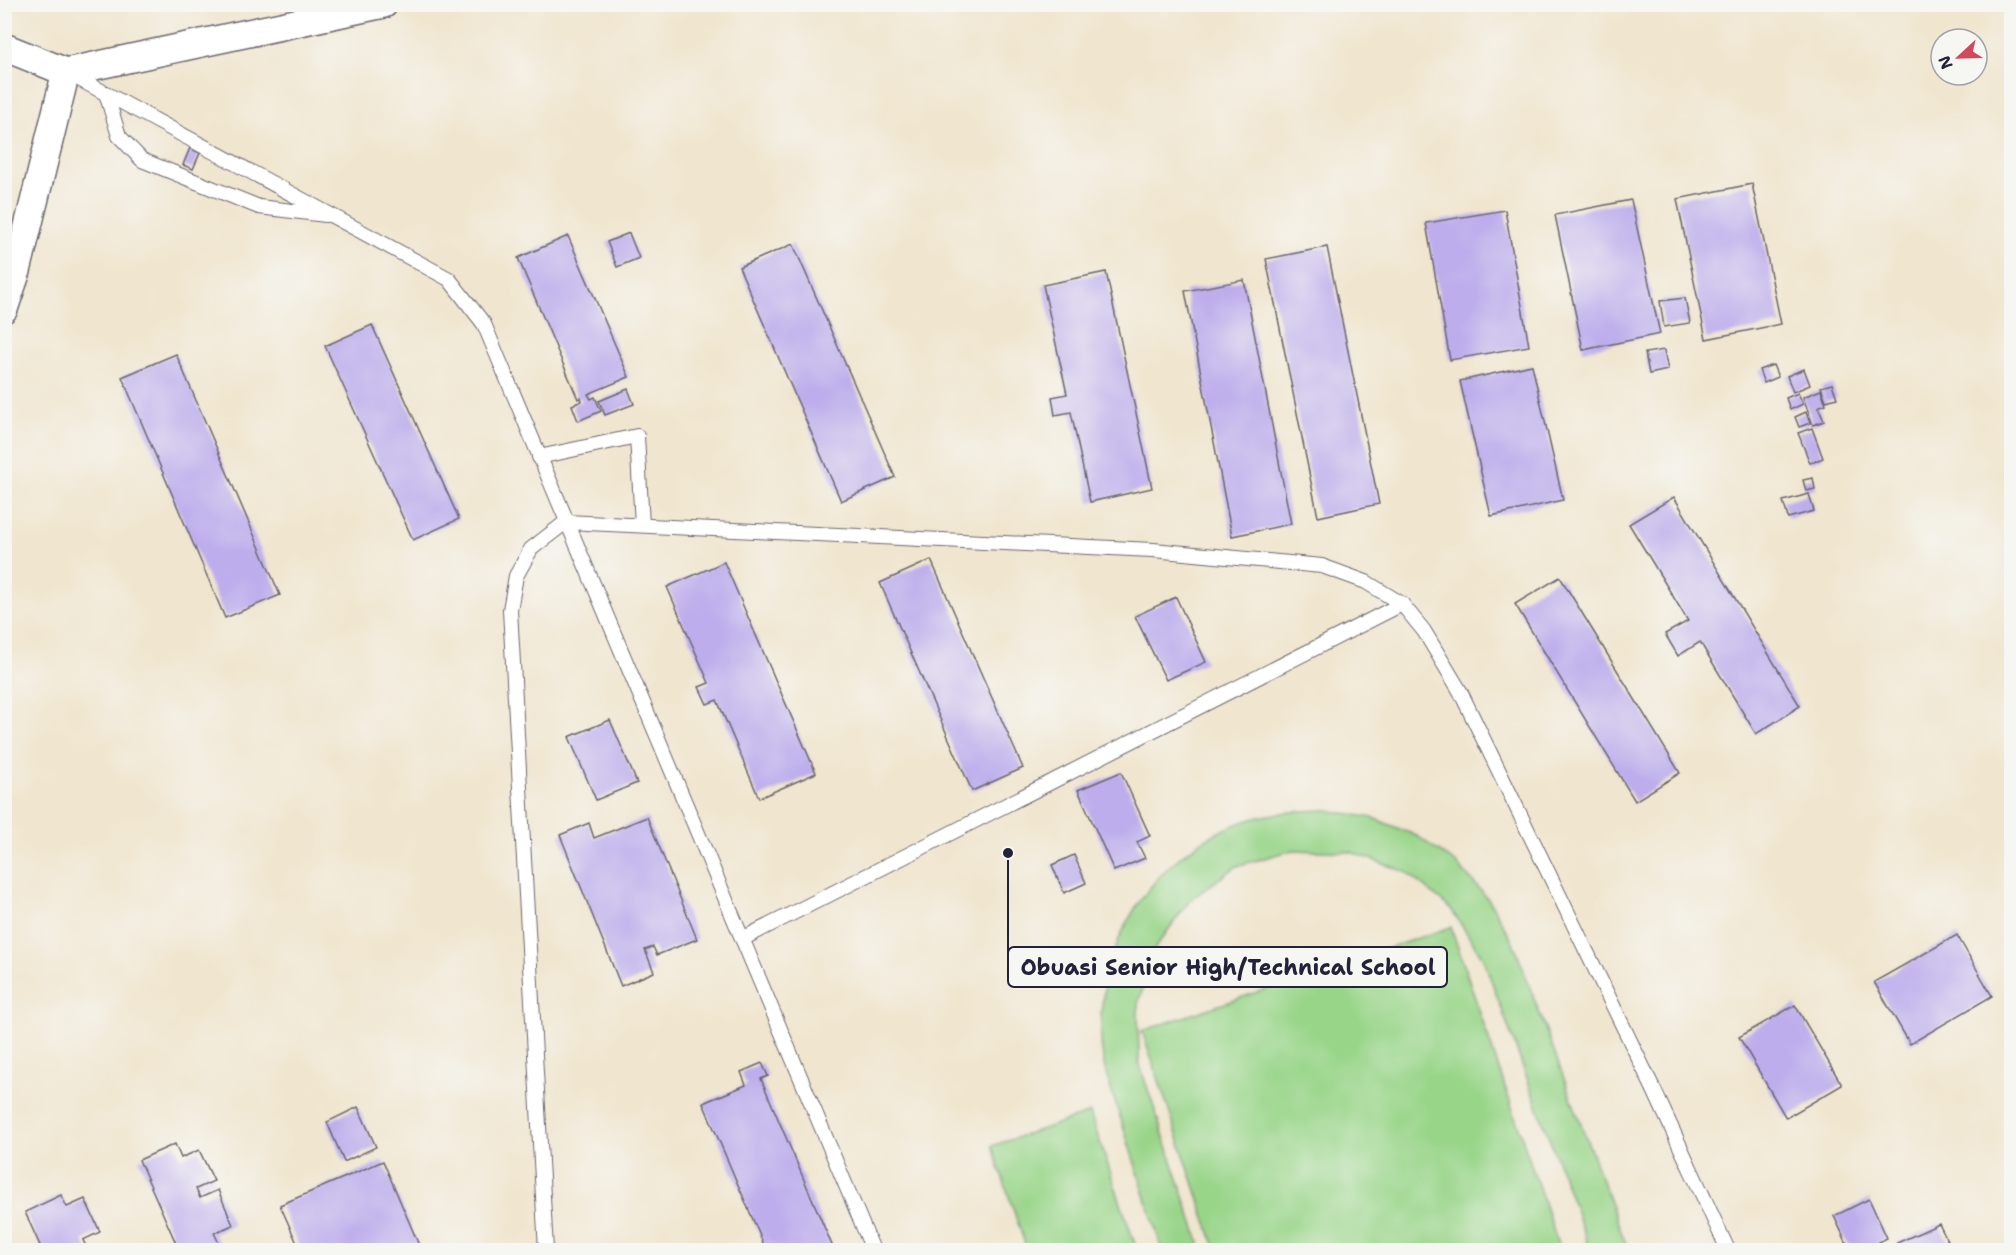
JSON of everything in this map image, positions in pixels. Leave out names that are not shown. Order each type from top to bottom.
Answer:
[{"type":"street","points":[[4,47],[66,72],[384,4]]},
{"type":"street","points":[[4,309],[17,271],[66,72]]},
{"type":"lane","points":[[66,72],[449,279],[484,324],[873,1251]]},
{"type":"lane","points":[[106,93],[119,136],[142,160],[259,207],[333,216]]},
{"type":"lane","points":[[539,457],[637,436],[642,525]]},
{"type":"lane","points":[[546,1251],[510,610],[516,576],[531,549],[566,522],[1153,550],[1322,566],[1366,582],[1402,604],[1424,631],[1460,691],[1653,1088],[1728,1251]]},
{"type":"lane","points":[[742,939],[1402,604]]},
{"type":"green space","points":[[1326,810],[1373,818],[1417,836],[1457,864],[1489,900],[1513,942],[1628,1250],[1590,1250],[1483,958],[1451,909],[1406,872],[1351,852],[1293,850],[1237,866],[1190,900],[1155,948],[1138,1004],[1139,1063],[1202,1250],[1162,1250],[1108,1082],[1103,1059],[1101,1023],[1104,987],[1114,953],[1128,920],[1148,891],[1171,865],[1200,843],[1232,826],[1266,815]]},
{"type":"green space","points":[[1451,927],[1560,1250],[1216,1250],[1142,1031]]},
{"type":"green space","points":[[1090,1113],[1137,1250],[1027,1250],[992,1146]]},
{"type":"building","points":[[190,148],[200,153],[193,169],[183,165]]},
{"type":"building","points":[[1752,184],[1781,324],[1706,339],[1677,199]]},
{"type":"building","points":[[1631,200],[1660,334],[1583,350],[1555,215]]},
{"type":"building","points":[[1505,210],[1529,346],[1450,360],[1426,223]]},
{"type":"building","points":[[629,233],[639,258],[617,267],[607,242]]},
{"type":"building","points":[[568,236],[629,377],[588,394],[591,399],[595,397],[601,411],[578,421],[572,405],[582,401],[581,398],[578,399],[518,258]]},
{"type":"building","points":[[793,244],[895,477],[841,501],[739,267]]},
{"type":"building","points":[[1327,247],[1379,504],[1318,517],[1266,259]]},
{"type":"building","points":[[1106,272],[1152,488],[1090,502],[1071,412],[1055,415],[1052,397],[1067,394],[1043,285]]},
{"type":"building","points":[[1244,280],[1291,524],[1232,536],[1185,291]]},
{"type":"building","points":[[1685,298],[1690,323],[1664,327],[1660,301]]},
{"type":"building","points":[[372,325],[459,519],[413,540],[325,346]]},
{"type":"building","points":[[1664,350],[1668,370],[1649,374],[1645,353]]},
{"type":"building","points":[[176,354],[280,595],[225,618],[122,377]]},
{"type":"building","points":[[1532,365],[1563,500],[1491,516],[1460,381]]},
{"type":"building","points":[[1773,365],[1778,377],[1764,383],[1759,370]]},
{"type":"building","points":[[1804,369],[1810,385],[1793,392],[1787,376]]},
{"type":"building","points":[[1832,384],[1837,398],[1826,401],[1821,387]]},
{"type":"building","points":[[628,389],[634,404],[605,415],[599,401]]},
{"type":"building","points":[[1821,390],[1826,404],[1818,407],[1824,421],[1813,425],[1803,397]]},
{"type":"building","points":[[1798,393],[1803,404],[1790,410],[1786,398]]},
{"type":"building","points":[[1806,412],[1810,423],[1799,427],[1795,417]]},
{"type":"building","points":[[1812,428],[1823,458],[1810,463],[1798,433]]},
{"type":"building","points":[[1813,478],[1815,489],[1806,491],[1803,480]]},
{"type":"building","points":[[1809,494],[1814,511],[1788,518],[1783,501]]},
{"type":"building","points":[[1674,497],[1800,706],[1756,734],[1700,642],[1678,656],[1665,634],[1688,621],[1629,524]]},
{"type":"building","points":[[931,560],[1023,768],[972,791],[880,583]]},
{"type":"building","points":[[724,562],[816,773],[759,798],[717,700],[707,704],[699,687],[709,683],[667,587]]},
{"type":"building","points":[[1560,577],[1680,773],[1635,801],[1515,604]]},
{"type":"building","points":[[1176,597],[1206,662],[1166,680],[1135,616]]},
{"type":"building","points":[[610,720],[637,783],[596,800],[569,737]]},
{"type":"building","points":[[1121,772],[1150,836],[1137,842],[1145,858],[1114,871],[1078,790]]},
{"type":"building","points":[[647,817],[697,939],[657,955],[653,947],[645,950],[654,972],[621,986],[560,835],[589,823],[594,838]]},
{"type":"building","points":[[1074,855],[1086,883],[1064,893],[1052,865]]},
{"type":"building","points":[[1957,935],[1992,996],[1910,1044],[1874,982]]},
{"type":"building","points":[[1795,1005],[1842,1085],[1786,1118],[1739,1037]]},
{"type":"building","points":[[762,1063],[768,1076],[761,1079],[834,1250],[766,1250],[703,1103],[746,1085],[741,1072]]},
{"type":"building","points":[[358,1107],[376,1147],[344,1162],[327,1122]]},
{"type":"building","points":[[175,1144],[181,1158],[199,1150],[214,1181],[196,1189],[200,1198],[218,1190],[233,1225],[214,1233],[221,1247],[214,1250],[179,1250],[139,1160]]},
{"type":"building","points":[[383,1161],[421,1250],[300,1250],[280,1205]]},
{"type":"building","points":[[61,1195],[67,1207],[85,1199],[100,1232],[83,1240],[88,1250],[42,1250],[25,1212]]},
{"type":"building","points":[[1869,1199],[1887,1238],[1879,1242],[1883,1250],[1850,1250],[1834,1216]]},
{"type":"building","points":[[1939,1224],[1952,1250],[1888,1250],[1898,1246],[1897,1243]]},
{"type":"place","name":"Obuasi Senior High/Technical School","points":[[1008,853]]}]
